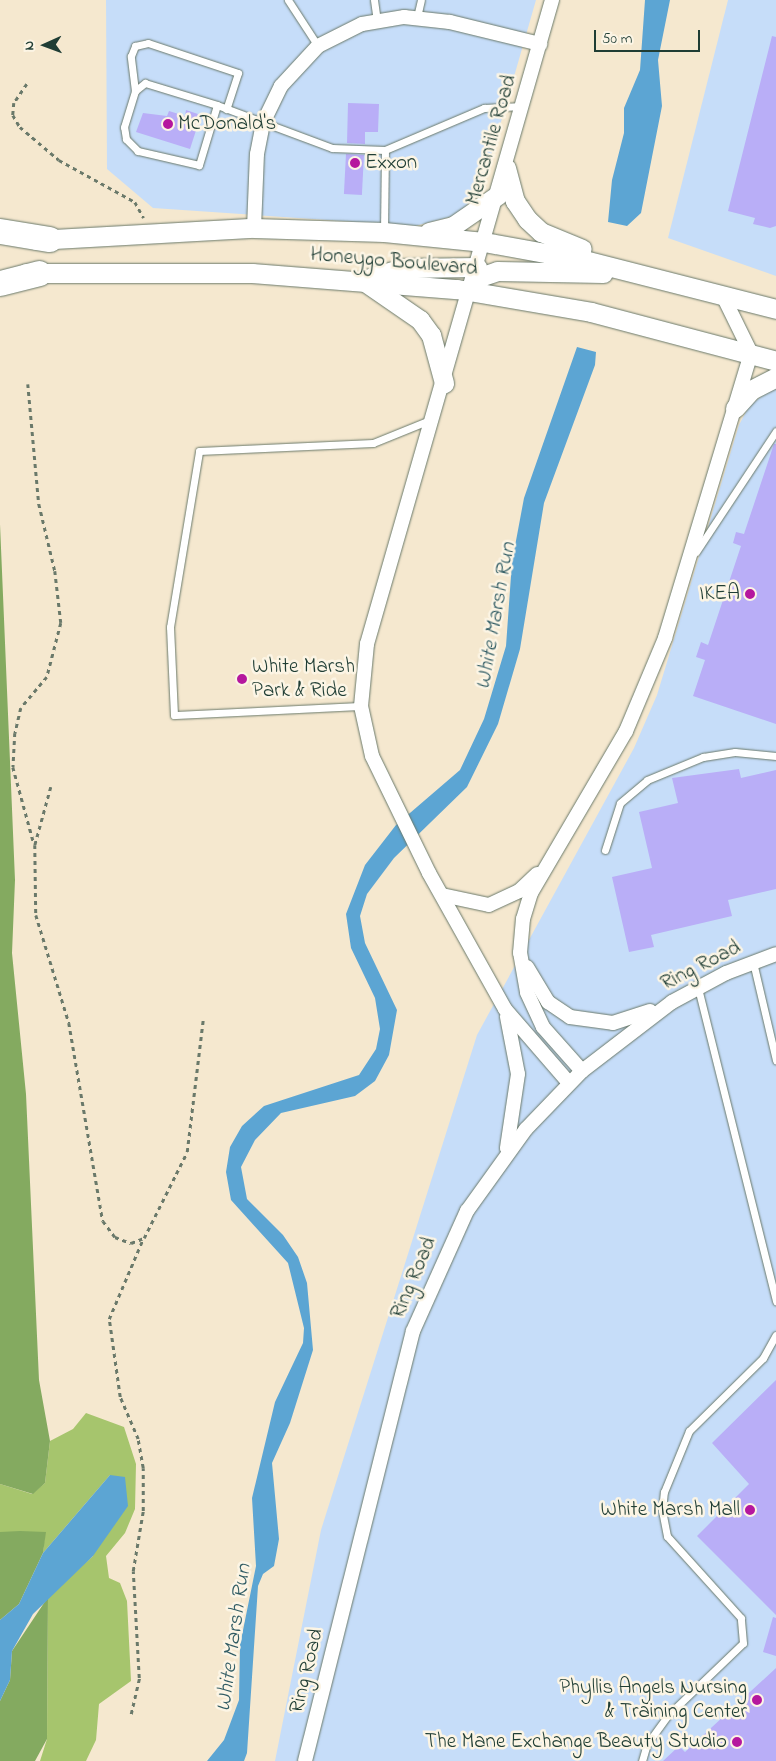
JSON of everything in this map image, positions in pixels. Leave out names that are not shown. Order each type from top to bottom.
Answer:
[{"type":"highway","points":[[0,231],[49,239]]},
{"type":"highway","points":[[0,283],[39,273]]},
{"type":"main road","points":[[506,168],[515,201],[541,232],[564,244],[690,285]]},
{"type":"main road","points":[[415,235],[453,226],[498,195]]},
{"type":"main road","name":"Honeygo Boulevard","points":[[0,242],[152,232],[254,228],[384,232],[484,242],[647,275],[776,309]]},
{"type":"main road","points":[[362,280],[404,268],[474,279],[497,271],[647,275]]},
{"type":"main road","name":"Honeygo Boulevard","points":[[0,275],[39,273],[252,273],[362,280]]},
{"type":"main road","name":"Honeygo Boulevard","points":[[474,279],[776,361]]},
{"type":"main road","points":[[362,280],[420,320],[431,335],[444,383]]},
{"type":"main road","points":[[734,408],[750,390],[776,377]]},
{"type":"street","name":"Mercantile Road","points":[[504,1009],[429,873],[391,797],[366,739],[361,706],[366,644],[434,418],[552,0]]},
{"type":"street","points":[[254,228],[257,154],[263,123],[281,86],[318,46],[377,20],[417,17],[540,44]]},
{"type":"street","points":[[582,1071],[543,1027],[527,992],[520,953],[526,904],[546,865],[598,784],[634,714],[666,638],[751,353],[733,310],[721,293]]},
{"type":"street","points":[[442,895],[477,905],[495,903],[519,891],[546,865]]},
{"type":"street","points":[[520,953],[538,988],[570,1017],[613,1022],[672,1002]]},
{"type":"street","name":"Ring Road","points":[[304,1761],[413,1330],[449,1246],[506,1152],[582,1071],[672,1002],[753,961],[776,954]]},
{"type":"street","points":[[504,1009],[569,1083]]},
{"type":"street","points":[[504,1009],[518,1074],[506,1152]]},
{"type":"lane","points":[[288,0],[318,46]]},
{"type":"lane","points":[[374,0],[377,20]]},
{"type":"lane","points":[[417,17],[421,0]]},
{"type":"lane","points":[[217,105],[199,165],[138,151],[126,139],[124,127],[135,91],[131,56],[135,46],[148,43],[238,74],[226,109]]},
{"type":"lane","points":[[135,91],[145,83],[217,105],[332,148],[385,150],[484,108],[522,106]]},
{"type":"lane","points":[[384,232],[385,150]]},
{"type":"lane","points":[[361,706],[174,716],[170,627],[199,451],[382,441],[434,418]]},
{"type":"lane","points":[[689,562],[776,431]]},
{"type":"lane","points":[[604,850],[620,803],[647,780],[703,757],[735,752],[776,756]]},
{"type":"lane","points":[[753,961],[776,1060]]},
{"type":"lane","points":[[698,988],[776,1301]]},
{"type":"lane","points":[[642,1761],[647,1744],[667,1716],[743,1643],[741,1618],[667,1536],[662,1510],[664,1492],[689,1431],[763,1358],[776,1335]]},
{"type":"path","points":[[26,84],[14,103],[13,115],[20,128],[59,160],[136,202],[152,232]]},
{"type":"path","points":[[28,384],[38,504],[55,571],[61,623],[47,677],[20,708],[14,733],[13,767],[35,845],[36,915],[69,1023],[103,1221],[115,1237],[131,1243],[144,1238]]},
{"type":"path","points":[[35,845],[51,787]]},
{"type":"path","points":[[131,1714],[139,1678],[133,1580],[143,1468],[120,1398],[109,1319],[144,1238],[187,1152],[203,1019]]},
{"type":"shaded area","points":[[106,0],[536,0],[482,188],[458,215],[415,226],[153,208],[107,169]]},
{"type":"shaded area","points":[[728,0],[776,0],[776,276],[668,238]]},
{"type":"shaded area","name":"White Marsh Mall","points":[[776,385],[776,1761],[275,1761],[321,1530],[477,1035],[634,748],[657,695],[739,425],[749,406]]},
{"type":"green space","points":[[0,524],[15,880],[12,953],[26,1094],[39,1380],[50,1441],[45,1483],[33,1494],[0,1484]]},
{"type":"green space","points":[[86,1413],[124,1427],[136,1464],[135,1509],[125,1533],[106,1556],[109,1578],[120,1583],[127,1601],[131,1681],[99,1704],[96,1740],[86,1761],[40,1761],[47,1739],[48,1597],[93,1556],[110,1475],[43,1553],[45,1532],[0,1532],[0,1484],[32,1494],[45,1483],[50,1441],[73,1429]]},
{"type":"green space","points":[[0,1532],[46,1532],[43,1553],[19,1604],[0,1620]]},
{"type":"green space","points":[[48,1597],[47,1739],[35,1761],[0,1761],[0,1701],[10,1680],[12,1651]]},
{"type":"water","points":[[645,0],[670,0],[658,60],[662,106],[641,213],[627,226],[608,222],[612,180],[624,133],[624,108],[640,70]]},
{"type":"water","name":"White Marsh Run","points":[[577,347],[596,352],[595,365],[544,503],[520,649],[498,724],[467,787],[394,858],[367,894],[360,916],[365,943],[397,1010],[389,1055],[375,1081],[355,1096],[281,1113],[255,1140],[241,1167],[247,1199],[283,1235],[298,1257],[307,1283],[313,1350],[290,1423],[272,1463],[279,1539],[274,1566],[263,1574],[258,1586],[247,1753],[244,1761],[207,1761],[224,1740],[239,1700],[240,1645],[256,1566],[252,1498],[275,1402],[303,1343],[304,1328],[288,1263],[231,1200],[226,1172],[230,1147],[242,1126],[264,1106],[359,1075],[376,1049],[380,1029],[375,998],[351,948],[346,914],[365,865],[396,825],[460,770],[484,719],[506,646],[512,562],[524,498]]},
{"type":"water","points":[[110,1475],[125,1477],[128,1506],[93,1556],[33,1614],[12,1651],[10,1680],[0,1701],[0,1620],[19,1604],[43,1553]]},
{"type":"building","points":[[772,36],[776,37],[776,226],[770,228],[753,224],[755,218],[728,211]]},
{"type":"building","points":[[348,103],[379,104],[378,132],[365,132],[365,144],[347,143]]},
{"type":"building","name":"McDonald's","points":[[186,110],[201,115],[190,149],[136,132],[143,113],[167,116],[169,111],[185,116]]},
{"type":"building","name":"Exxon","points":[[346,154],[364,155],[362,195],[344,194]]},
{"type":"building","name":"IKEA","points":[[774,444],[776,444],[776,724],[693,696],[705,660],[696,657],[701,642],[708,645],[741,546],[733,543],[736,532],[744,534]]},
{"type":"building","points":[[739,769],[741,778],[776,770],[776,889],[728,900],[732,916],[651,935],[654,947],[629,952],[612,877],[652,868],[639,812],[678,803],[672,778]]},
{"type":"building","name":"White Marsh Mall","points":[[776,1380],[776,1615],[697,1536],[749,1484],[712,1443]]},
{"type":"building","points":[[773,1617],[776,1618],[776,1656],[763,1652]]},
{"type":"building","points":[[776,1668],[776,1761],[663,1761],[679,1746],[685,1752]]},
{"type":"place","name":"McDonald's","points":[[168,124]]},
{"type":"place","name":"Exxon","points":[[355,163]]},
{"type":"place","name":"IKEA","points":[[750,594]]},
{"type":"place","name":"White Marsh Park & Ride","points":[[242,679]]},
{"type":"place","name":"White Marsh Mall","points":[[750,1510]]},
{"type":"place","name":"Phyllis Angels Nursing & Training Center","points":[[757,1700]]},
{"type":"place","name":"The Mane Exchange Beauty Studio","points":[[737,1742]]}]
